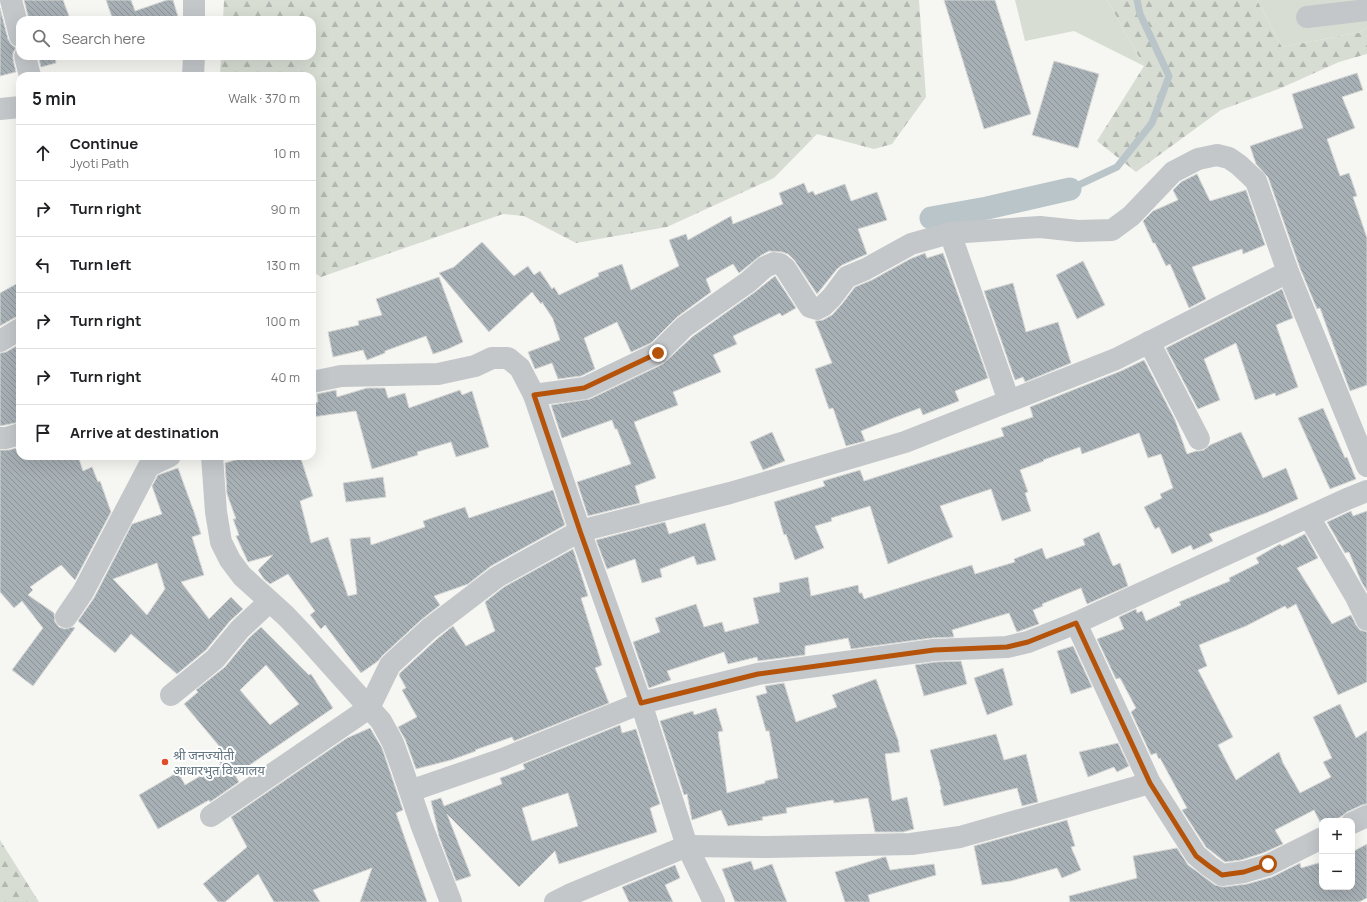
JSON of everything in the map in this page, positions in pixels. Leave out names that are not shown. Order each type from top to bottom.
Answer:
[{"type":"street","points":[[11,0],[16,20]]},
{"type":"street","points":[[194,0],[194,16]]},
{"type":"street","points":[[1307,18],[1367,10]]},
{"type":"street","points":[[26,60],[29,72]]},
{"type":"street","points":[[193,72],[194,60]]},
{"type":"street","points":[[0,109],[16,107]]},
{"type":"street","points":[[534,395],[584,388],[658,353],[684,327],[748,282],[765,267],[774,263],[780,264],[785,268],[810,307],[817,309],[823,306],[832,297],[847,277],[866,269],[911,244],[950,233],[1040,227],[1078,231],[1112,230],[1130,216],[1173,172],[1198,159],[1217,155],[1229,158],[1256,181],[1288,272],[1367,466]]},
{"type":"street","points":[[950,233],[1009,401]]},
{"type":"street","points":[[211,816],[369,708],[390,665],[429,629],[497,577],[580,531],[730,493],[905,442],[1116,359],[1288,272]]},
{"type":"street","points":[[0,341],[16,331]]},
{"type":"street","points":[[1149,342],[1199,439]]},
{"type":"street","points":[[316,381],[341,376],[438,374],[475,366],[492,358],[508,358],[520,368],[534,395],[641,703],[687,846],[714,902]]},
{"type":"street","points":[[0,438],[16,435]]},
{"type":"street","points":[[66,617],[82,592],[149,466],[162,460]]},
{"type":"street","points":[[212,460],[216,512],[221,542],[230,560],[242,576],[295,626],[381,720],[393,743],[421,824],[451,902]]},
{"type":"street","points":[[410,791],[503,759],[641,703],[758,674],[934,650],[1007,647],[1034,640],[1076,623],[1367,491]]},
{"type":"street","points":[[1309,517],[1356,597],[1367,620]]},
{"type":"street","points":[[171,694],[215,659],[240,629],[269,602]]},
{"type":"street","points":[[1076,623],[1150,783],[1196,856],[1222,875],[1244,872],[1268,864],[1319,839]]},
{"type":"street","points":[[555,902],[687,846],[768,847],[911,844],[960,837],[1150,783]]},
{"type":"street","points":[[1355,822],[1367,816]]},
{"type":"green space","points":[[224,0],[919,0],[926,97],[892,144],[874,149],[817,134],[774,178],[667,227],[576,243],[524,216],[503,214],[321,277],[316,274],[316,72],[220,72],[221,60],[316,60],[316,16],[223,16]]},
{"type":"green space","points":[[1015,0],[1107,0],[1144,66],[1074,31],[1025,41]]},
{"type":"green space","points":[[1107,0],[1257,0],[1282,47],[1361,32],[1367,27],[1367,54],[1339,62],[1281,88],[1221,110],[1136,172],[1097,141],[1144,66]]},
{"type":"green space","points":[[1257,0],[1367,0],[1367,27],[1361,32],[1282,47]]},
{"type":"green space","points":[[0,840],[39,902],[0,902]]},
{"type":"building","points":[[24,0],[63,0],[69,16],[28,16]]},
{"type":"building","points":[[106,0],[131,0],[135,11],[167,0],[173,0],[178,16],[112,16]]},
{"type":"building","points":[[944,0],[995,0],[1031,114],[984,129]]},
{"type":"building","points":[[0,8],[8,39],[16,48],[13,53],[13,59],[16,72],[0,76]]},
{"type":"building","points":[[39,60],[56,60],[56,63],[41,67]]},
{"type":"building","points":[[1054,61],[1099,74],[1078,148],[1032,135]]},
{"type":"building","points":[[1357,73],[1363,90],[1342,97],[1355,128],[1327,139],[1340,176],[1349,173],[1357,196],[1353,197],[1367,238],[1367,385],[1350,391],[1320,308],[1317,309],[1300,268],[1268,177],[1256,164],[1250,146],[1303,128],[1292,94]]},
{"type":"building","points":[[1197,174],[1210,201],[1246,190],[1265,245],[1243,254],[1242,249],[1192,267],[1206,299],[1189,308],[1170,264],[1166,266],[1143,221],[1153,211],[1178,200],[1173,190],[1181,182]]},
{"type":"building","points":[[804,183],[808,193],[813,191],[815,195],[845,184],[851,201],[877,192],[887,220],[858,229],[867,254],[842,265],[837,269],[817,294],[795,261],[788,254],[769,251],[760,256],[739,273],[733,264],[706,279],[711,292],[677,317],[651,343],[631,352],[617,322],[584,338],[595,369],[581,376],[558,379],[552,363],[535,369],[528,352],[560,340],[553,319],[542,302],[541,304],[532,292],[489,332],[439,273],[454,267],[482,242],[514,276],[528,266],[534,275],[540,271],[552,289],[554,287],[559,295],[599,276],[598,273],[622,264],[631,290],[679,266],[669,240],[686,234],[688,240],[731,216],[733,224],[783,204],[779,193]]},
{"type":"building","points":[[925,253],[927,258],[943,253],[988,378],[955,391],[959,401],[923,415],[920,408],[896,417],[861,431],[865,441],[846,446],[833,408],[829,409],[815,369],[832,363],[815,321],[823,320],[832,315],[855,287]]},
{"type":"building","points":[[1083,261],[1105,305],[1077,319],[1056,275]]},
{"type":"building","points":[[775,276],[796,308],[782,316],[780,313],[733,336],[737,344],[713,355],[721,372],[673,392],[678,405],[634,422],[656,478],[635,486],[640,503],[588,516],[577,482],[631,464],[612,420],[562,438],[551,405],[590,399],[663,364],[692,337]]},
{"type":"building","points":[[439,277],[463,342],[433,354],[426,336],[385,351],[385,353],[367,360],[363,350],[333,357],[328,332],[359,325],[358,321],[382,315],[376,299]]},
{"type":"building","points":[[1013,283],[1026,332],[1058,322],[1071,363],[1025,382],[1023,377],[1015,380],[984,291]]},
{"type":"building","points":[[16,284],[16,318],[0,326],[0,293]]},
{"type":"building","points":[[1282,289],[1293,318],[1276,325],[1298,387],[1276,396],[1275,393],[1255,400],[1236,343],[1204,359],[1220,400],[1198,409],[1166,348]]},
{"type":"building","points":[[16,346],[16,423],[0,426],[0,353],[6,352]]},
{"type":"building","points":[[1144,360],[1175,420],[1187,454],[1204,450],[1210,445],[1241,432],[1263,478],[1286,468],[1298,499],[1266,513],[1209,534],[1213,541],[1193,550],[1191,545],[1172,554],[1159,527],[1155,529],[1144,507],[1162,498],[1160,494],[1173,488],[1161,454],[1148,458],[1139,433],[1082,454],[1080,447],[1020,470],[1028,492],[1025,493],[1031,511],[1002,521],[991,489],[940,506],[953,537],[888,564],[870,506],[831,518],[832,521],[815,526],[824,548],[795,560],[786,534],[784,535],[774,502],[825,486],[823,481],[860,470],[864,481],[1004,436],[1001,428],[1033,417],[1030,407],[1121,371]]},
{"type":"building","points":[[367,388],[385,388],[388,398],[405,393],[409,408],[460,390],[462,395],[472,391],[489,447],[456,457],[451,442],[417,452],[418,455],[372,469],[356,411],[316,416],[316,403],[318,402],[317,394],[336,390],[337,397]]},
{"type":"building","points":[[1323,408],[1356,479],[1330,489],[1298,418]]},
{"type":"building","points":[[772,432],[785,461],[763,470],[750,442]]},
{"type":"building","points":[[16,448],[16,460],[79,460],[83,471],[92,467],[98,482],[100,481],[111,512],[75,580],[61,565],[30,587],[33,590],[28,595],[54,613],[55,622],[59,627],[65,629],[75,628],[33,686],[12,670],[43,628],[22,601],[14,608],[0,592],[0,450]]},
{"type":"building","points":[[235,460],[301,460],[313,496],[300,501],[311,543],[328,537],[348,596],[357,594],[350,539],[370,537],[371,545],[425,527],[423,521],[465,507],[469,518],[553,490],[565,525],[491,566],[468,584],[434,596],[440,605],[421,620],[378,661],[361,673],[325,625],[321,629],[310,615],[315,611],[288,574],[270,584],[264,579],[258,570],[273,555],[248,562],[236,536],[239,535],[233,519],[236,519],[227,494],[225,463]]},
{"type":"building","points":[[178,468],[201,534],[192,537],[204,575],[181,582],[209,619],[231,597],[243,609],[230,621],[206,650],[177,674],[131,634],[115,653],[78,621],[94,598],[132,524],[162,514],[152,486],[158,475]],"holes":[[[157,563],[165,589],[147,615],[113,579]]]},
{"type":"building","points":[[383,477],[386,497],[346,502],[343,483]]},
{"type":"building","points":[[1351,511],[1353,516],[1367,511],[1367,591],[1361,581],[1349,552],[1345,553],[1327,522]]},
{"type":"building","points":[[665,522],[669,534],[705,523],[716,560],[697,565],[694,556],[660,569],[662,577],[642,583],[635,559],[607,569],[596,540]]},
{"type":"building","points":[[1099,532],[1113,566],[1120,563],[1128,586],[1087,604],[1081,588],[1042,604],[1043,606],[1033,610],[1039,624],[1017,632],[1009,613],[952,630],[954,637],[932,638],[851,649],[848,638],[805,646],[805,655],[758,661],[757,657],[728,664],[724,652],[667,671],[671,680],[649,688],[633,642],[660,632],[655,618],[696,604],[704,627],[722,622],[725,632],[759,623],[753,598],[780,592],[779,583],[808,577],[811,596],[858,585],[859,593],[862,593],[864,599],[972,565],[975,574],[1015,562],[1014,559],[1042,548],[1046,559],[1085,545],[1083,539]]},
{"type":"building","points":[[1305,534],[1318,558],[1297,568],[1332,624],[1351,615],[1360,630],[1367,632],[1367,682],[1338,695],[1296,604],[1287,609],[1285,606],[1246,626],[1199,645],[1207,666],[1198,670],[1233,737],[1218,745],[1236,780],[1279,752],[1283,763],[1300,793],[1331,777],[1323,762],[1332,758],[1313,717],[1340,704],[1356,738],[1367,731],[1367,804],[1347,812],[1338,818],[1319,818],[1319,820],[1314,810],[1275,830],[1283,844],[1263,853],[1241,860],[1225,862],[1206,847],[1182,810],[1187,808],[1160,758],[1159,759],[1156,753],[1151,755],[1131,712],[1136,708],[1120,678],[1116,679],[1097,639],[1124,629],[1119,617],[1136,609],[1137,613],[1142,611],[1146,621],[1181,605],[1179,602],[1230,581],[1229,578],[1259,563],[1256,558],[1280,544],[1282,546]]},
{"type":"building","points":[[573,549],[588,596],[581,598],[602,665],[595,668],[609,703],[514,741],[512,737],[451,760],[416,769],[405,739],[398,727],[417,717],[402,690],[406,688],[399,675],[400,673],[453,626],[466,646],[495,631],[485,602],[504,587]]},
{"type":"building","points":[[261,627],[309,675],[311,674],[333,708],[235,775],[239,782],[210,802],[209,800],[158,829],[139,795],[178,772],[185,785],[221,764],[217,758],[225,753],[184,704],[198,692],[196,690],[225,667],[249,638]],"holes":[[[266,665],[299,704],[270,725],[240,690]]]},
{"type":"building","points":[[1073,646],[1092,687],[1071,694],[1057,651]]},
{"type":"building","points":[[961,661],[967,684],[924,696],[915,665],[935,662]]},
{"type":"building","points":[[1003,668],[1013,705],[987,715],[974,678]]},
{"type":"building","points":[[876,679],[898,740],[900,752],[885,754],[892,801],[907,797],[914,829],[903,832],[875,832],[868,798],[834,803],[833,800],[786,808],[787,813],[762,817],[763,820],[728,826],[721,810],[692,820],[687,794],[684,795],[660,721],[693,711],[694,715],[716,708],[723,731],[718,732],[727,793],[778,778],[769,731],[766,731],[756,696],[767,693],[765,686],[784,683],[796,722],[837,707],[832,695]]},
{"type":"building","points":[[620,725],[622,733],[636,729],[660,804],[650,808],[657,832],[559,864],[555,851],[519,887],[447,814],[471,876],[456,881],[439,836],[431,801],[441,798],[444,806],[502,784],[500,778],[525,769],[523,764]],"holes":[[[568,793],[578,826],[532,841],[522,808]]]},
{"type":"building","points":[[370,728],[382,748],[403,810],[396,813],[427,902],[360,902],[372,868],[313,890],[320,902],[274,902],[258,874],[225,902],[218,902],[203,884],[247,847],[231,817],[347,738]]},
{"type":"building","points":[[996,734],[1004,760],[1026,754],[1038,802],[1022,806],[1017,788],[944,806],[941,789],[930,750]]},
{"type":"building","points":[[1118,743],[1129,766],[1117,772],[1114,767],[1088,777],[1079,752]]},
{"type":"building","points":[[1067,820],[1075,846],[1071,847],[1081,870],[1062,878],[1057,868],[1011,881],[982,885],[974,846]]},
{"type":"building","points":[[1367,844],[1367,898],[1359,902],[1070,902],[1069,896],[1137,878],[1133,856],[1177,848],[1188,865],[1215,885],[1223,887],[1247,884],[1272,877],[1300,863],[1301,868],[1319,863],[1319,890],[1355,890],[1355,850]]},
{"type":"building","points":[[886,857],[890,870],[934,864],[936,875],[868,895],[870,902],[845,902],[835,872]]},
{"type":"building","points":[[751,861],[754,870],[772,864],[787,902],[735,902],[722,869]]},
{"type":"building","points":[[675,865],[680,878],[665,885],[673,902],[629,902],[622,887]]},
{"type":"waterway","points":[[1070,189],[1117,167],[1152,123],[1169,76],[1140,14],[1137,0]]},
{"type":"waterway","points":[[931,218],[987,208],[1070,189]]},
{"type":"place","name":"श्री जनज्योती आधारभुत विध्यालय","points":[[165,762]]},
{"type":"route","points":[[658,353],[584,388],[534,395],[641,703],[758,674],[934,650],[1007,647],[1051,634],[1076,623],[1150,783],[1196,856],[1222,875],[1244,872],[1268,864]]}]
